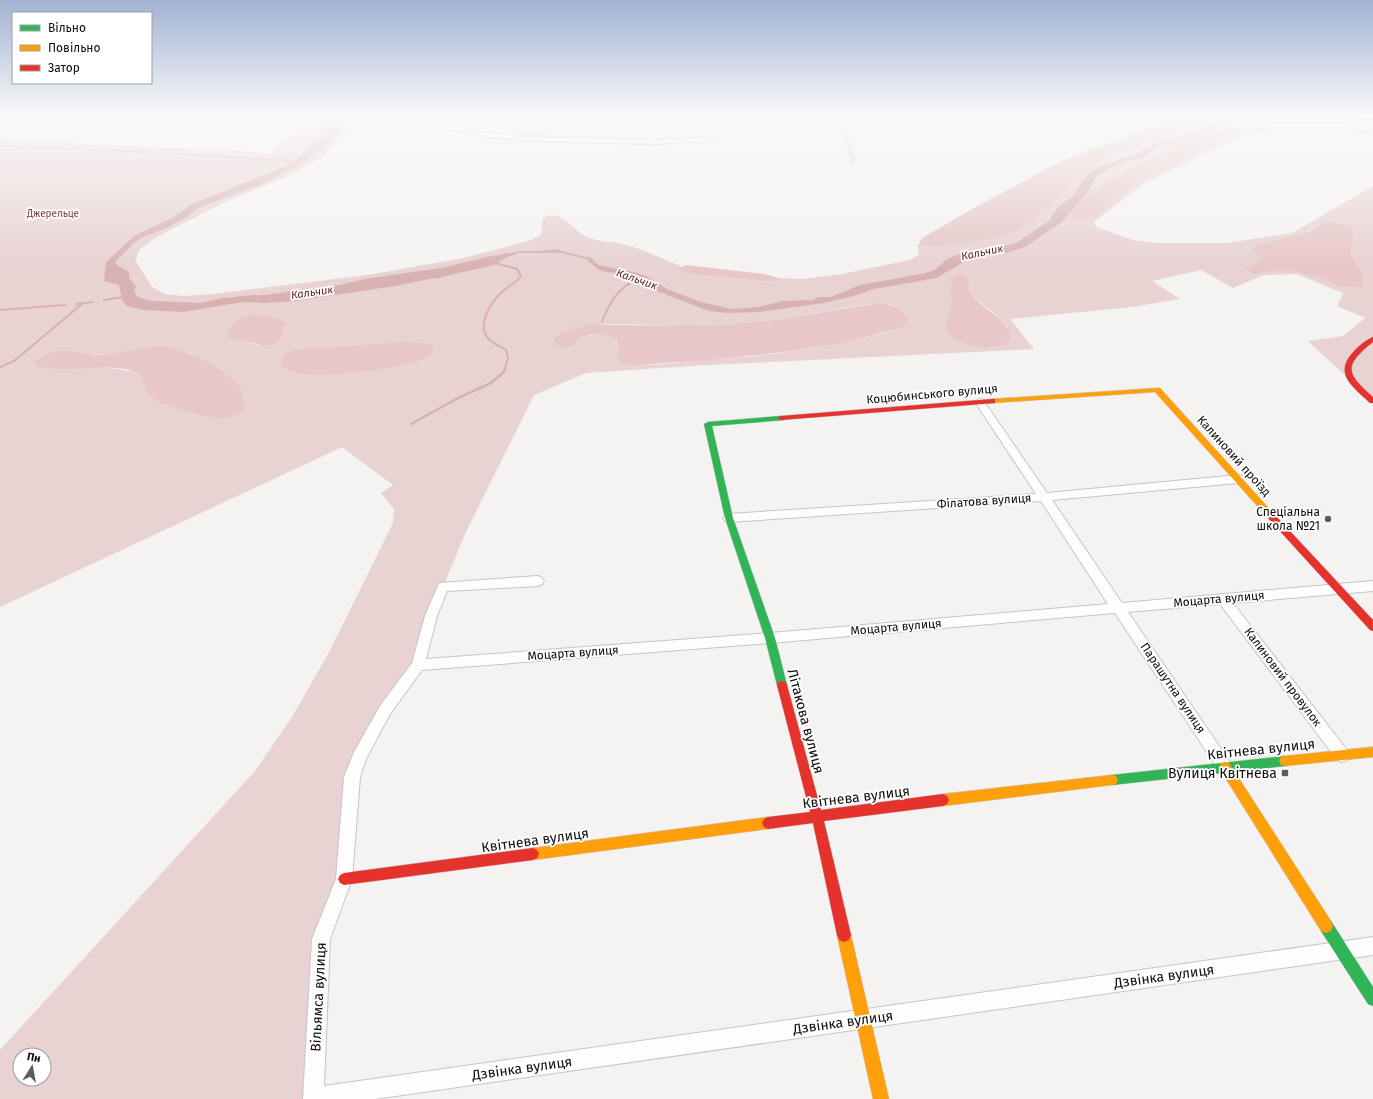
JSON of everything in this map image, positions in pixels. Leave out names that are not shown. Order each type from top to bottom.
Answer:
[{"type":"street","points":[[1373,339],[1349,358],[1346,369],[1353,382],[1373,401]]},
{"type":"street","name":"Коцюбинського вулиця","points":[[708,424],[980,402],[1157,390]]},
{"type":"street","name":"Калиновий проїзд","points":[[1157,390],[1373,627]]},
{"type":"street","name":"Парашутна вулиця","points":[[980,402],[1225,767],[1373,999]]},
{"type":"street","name":"Літакова вулиця","points":[[708,424],[730,518],[770,638],[817,816],[881,1099]]},
{"type":"street","name":"Філатова вулиця","points":[[730,518],[1044,497],[1238,479]]},
{"type":"street","name":"Вільямса вулиця","points":[[313,1098],[321,939],[344,879],[352,777],[359,757],[385,710],[418,665],[431,616],[444,586],[538,581]]},
{"type":"street","name":"Моцарта вулиця","points":[[418,665],[770,638],[1373,586]]},
{"type":"street","name":"Калиновий провулок","points":[[1223,599],[1342,755]]},
{"type":"street","name":"Квітнева вулиця","points":[[344,879],[817,816],[1225,767],[1373,752]]},
{"type":"street","name":"Дзвінка вулиця","points":[[313,1098],[1373,946]]},
{"type":"green space","name":"Джерельце","points":[[0,166],[306,166],[293,174],[225,202],[155,238],[140,249],[135,260],[152,287],[165,294],[183,296],[213,294],[368,275],[464,258],[531,240],[541,235],[543,218],[549,216],[561,217],[580,233],[590,238],[623,244],[638,249],[681,266],[679,268],[777,280],[779,278],[803,279],[842,274],[910,260],[919,254],[918,246],[938,247],[983,241],[1018,231],[1053,204],[1080,176],[1094,166],[1158,166],[1085,198],[1097,216],[1134,184],[1171,166],[1180,166],[1143,184],[1094,222],[1096,227],[1133,240],[1158,243],[1227,243],[1292,233],[1373,186],[1373,401],[1308,341],[1343,336],[1365,318],[1337,306],[1343,293],[1297,274],[1264,275],[1233,288],[1201,270],[1152,281],[1180,299],[1132,307],[1010,319],[1034,349],[690,366],[586,373],[534,395],[465,534],[431,616],[418,665],[359,757],[344,879],[321,939],[313,1099],[0,1099],[0,1050],[255,771],[292,717],[328,654],[393,523],[394,509],[381,493],[393,485],[342,447],[0,607]],"holes":[[[1330,221],[1354,233],[1351,254],[1364,276],[1363,288],[1340,287],[1324,279],[1293,271],[1273,271],[1255,274],[1247,267],[1261,260],[1297,236]],[[967,278],[972,296],[999,317],[1008,327],[947,317]],[[879,303],[892,305],[903,311],[903,327],[878,334],[827,346],[776,354],[660,364],[624,364],[620,349],[614,339],[605,335],[594,335],[580,338],[572,328],[626,324],[698,326],[737,325]],[[249,315],[281,319],[285,322],[257,345],[243,340],[229,329],[236,322]],[[399,342],[385,368],[349,373],[315,375],[303,374],[294,349]],[[59,351],[84,355],[188,352],[235,381],[236,416],[224,418],[209,416],[156,400],[148,394],[142,378],[132,371],[102,367],[47,369],[34,363],[45,354]]]},
{"type":"shaded area","points":[[1052,166],[1094,166],[1080,176],[1053,204],[1018,231],[983,241],[938,247],[918,246],[922,238],[972,209]]},
{"type":"shaded area","points":[[1136,166],[1171,166],[1134,184],[1097,216],[1085,220],[1075,219],[1070,213],[1098,188]]},
{"type":"shaded area","points":[[1330,221],[1349,226],[1354,233],[1351,254],[1364,276],[1363,288],[1340,287],[1324,279],[1293,271],[1273,271],[1255,274],[1247,270],[1247,267],[1261,260],[1252,249],[1265,243],[1307,232]]},
{"type":"shaded area","points":[[686,265],[764,274],[779,278],[777,280],[768,281],[685,273],[679,268]]},
{"type":"shaded area","points":[[958,275],[966,277],[970,291],[974,298],[1000,318],[1006,326],[1011,339],[1003,345],[987,348],[968,345],[952,337],[946,327],[947,317],[952,305],[951,288],[954,276]]},
{"type":"shaded area","points":[[879,303],[892,306],[905,314],[908,318],[903,327],[844,343],[792,351],[712,360],[637,365],[624,364],[617,359],[619,346],[617,341],[608,336],[584,336],[570,346],[566,347],[554,345],[554,339],[562,333],[570,329],[589,325],[717,326],[767,321]]},
{"type":"shaded area","points":[[255,314],[281,319],[285,322],[281,336],[278,340],[270,345],[264,345],[229,338],[228,333],[232,325],[246,316]]},
{"type":"shaded area","points":[[399,342],[423,343],[433,346],[433,351],[428,356],[418,361],[407,364],[377,370],[343,374],[302,374],[282,366],[281,360],[285,354],[294,349]]},
{"type":"shaded area","points":[[159,346],[169,347],[190,353],[209,363],[235,381],[243,396],[245,404],[244,411],[232,417],[217,418],[173,407],[154,399],[147,392],[140,376],[132,371],[122,368],[52,369],[41,367],[34,363],[44,355],[58,351],[98,355]]},
{"type":"water","name":"Кальчик","points":[[285,166],[297,166],[262,184],[200,207],[187,217],[167,228],[136,241],[115,262],[117,265],[129,272],[129,278],[136,286],[134,291],[138,297],[150,301],[200,303],[223,298],[265,295],[340,285],[365,279],[441,268],[520,251],[555,249],[590,257],[598,265],[638,273],[648,277],[669,290],[701,302],[732,309],[759,307],[782,301],[813,300],[818,297],[831,297],[860,285],[926,273],[936,269],[946,260],[954,256],[1003,247],[1019,241],[1050,220],[1057,208],[1073,196],[1087,174],[1101,166],[1113,166],[1097,176],[1086,194],[1062,222],[1025,247],[1006,253],[971,258],[936,278],[874,289],[854,296],[823,303],[759,312],[727,313],[709,311],[657,291],[623,275],[599,270],[586,259],[561,253],[518,253],[499,261],[498,264],[441,278],[295,301],[265,303],[243,302],[183,312],[144,310],[127,306],[122,300],[119,285],[104,281],[106,262],[134,236],[174,217],[190,205]]},
{"type":"waterway","points":[[495,263],[517,269],[521,276],[498,296],[490,307],[485,320],[484,327],[488,338],[506,350],[508,358],[504,371]]},
{"type":"waterway","name":"Кальчик","points":[[602,322],[611,302],[619,292],[637,279]]},
{"type":"waterway","points":[[104,300],[124,297]]},
{"type":"waterway","points":[[83,303],[93,302]]},
{"type":"waterway","points":[[0,367],[14,361],[83,303]]},
{"type":"waterway","points":[[76,304],[83,303]]},
{"type":"waterway","points":[[0,310],[65,305]]},
{"type":"waterway","points":[[411,424],[458,398],[491,383],[505,370]]},
{"type":"traffic: fast","points":[[781,418],[708,424],[729,518],[770,638],[782,685]]},
{"type":"traffic: fast","points":[[1112,780],[1285,761]]},
{"type":"traffic: fast","points":[[1326,926],[1373,999]]},
{"type":"traffic: slow","points":[[992,401],[1157,390],[1271,516]]},
{"type":"traffic: slow","points":[[1285,761],[1373,752]]},
{"type":"traffic: slow","points":[[1225,767],[1326,926]]},
{"type":"traffic: slow","points":[[943,800],[1112,780]]},
{"type":"traffic: slow","points":[[533,854],[768,823]]},
{"type":"traffic: slow","points":[[844,935],[881,1099]]},
{"type":"traffic: jam","points":[[1373,339],[1353,356],[1348,363],[1347,369],[1349,376],[1354,383],[1373,401]]},
{"type":"traffic: jam","points":[[781,418],[992,401]]},
{"type":"traffic: jam","points":[[1271,516],[1373,627]]},
{"type":"traffic: jam","points":[[782,685],[817,816],[844,935]]},
{"type":"traffic: jam","points":[[768,823],[943,800]]},
{"type":"traffic: jam","points":[[344,879],[533,854]]},
{"type":"place","name":"Спеціальна школа №21","points":[[1328,519]]},
{"type":"place","name":"Вулиця Квітнева","points":[[1285,773]]}]
